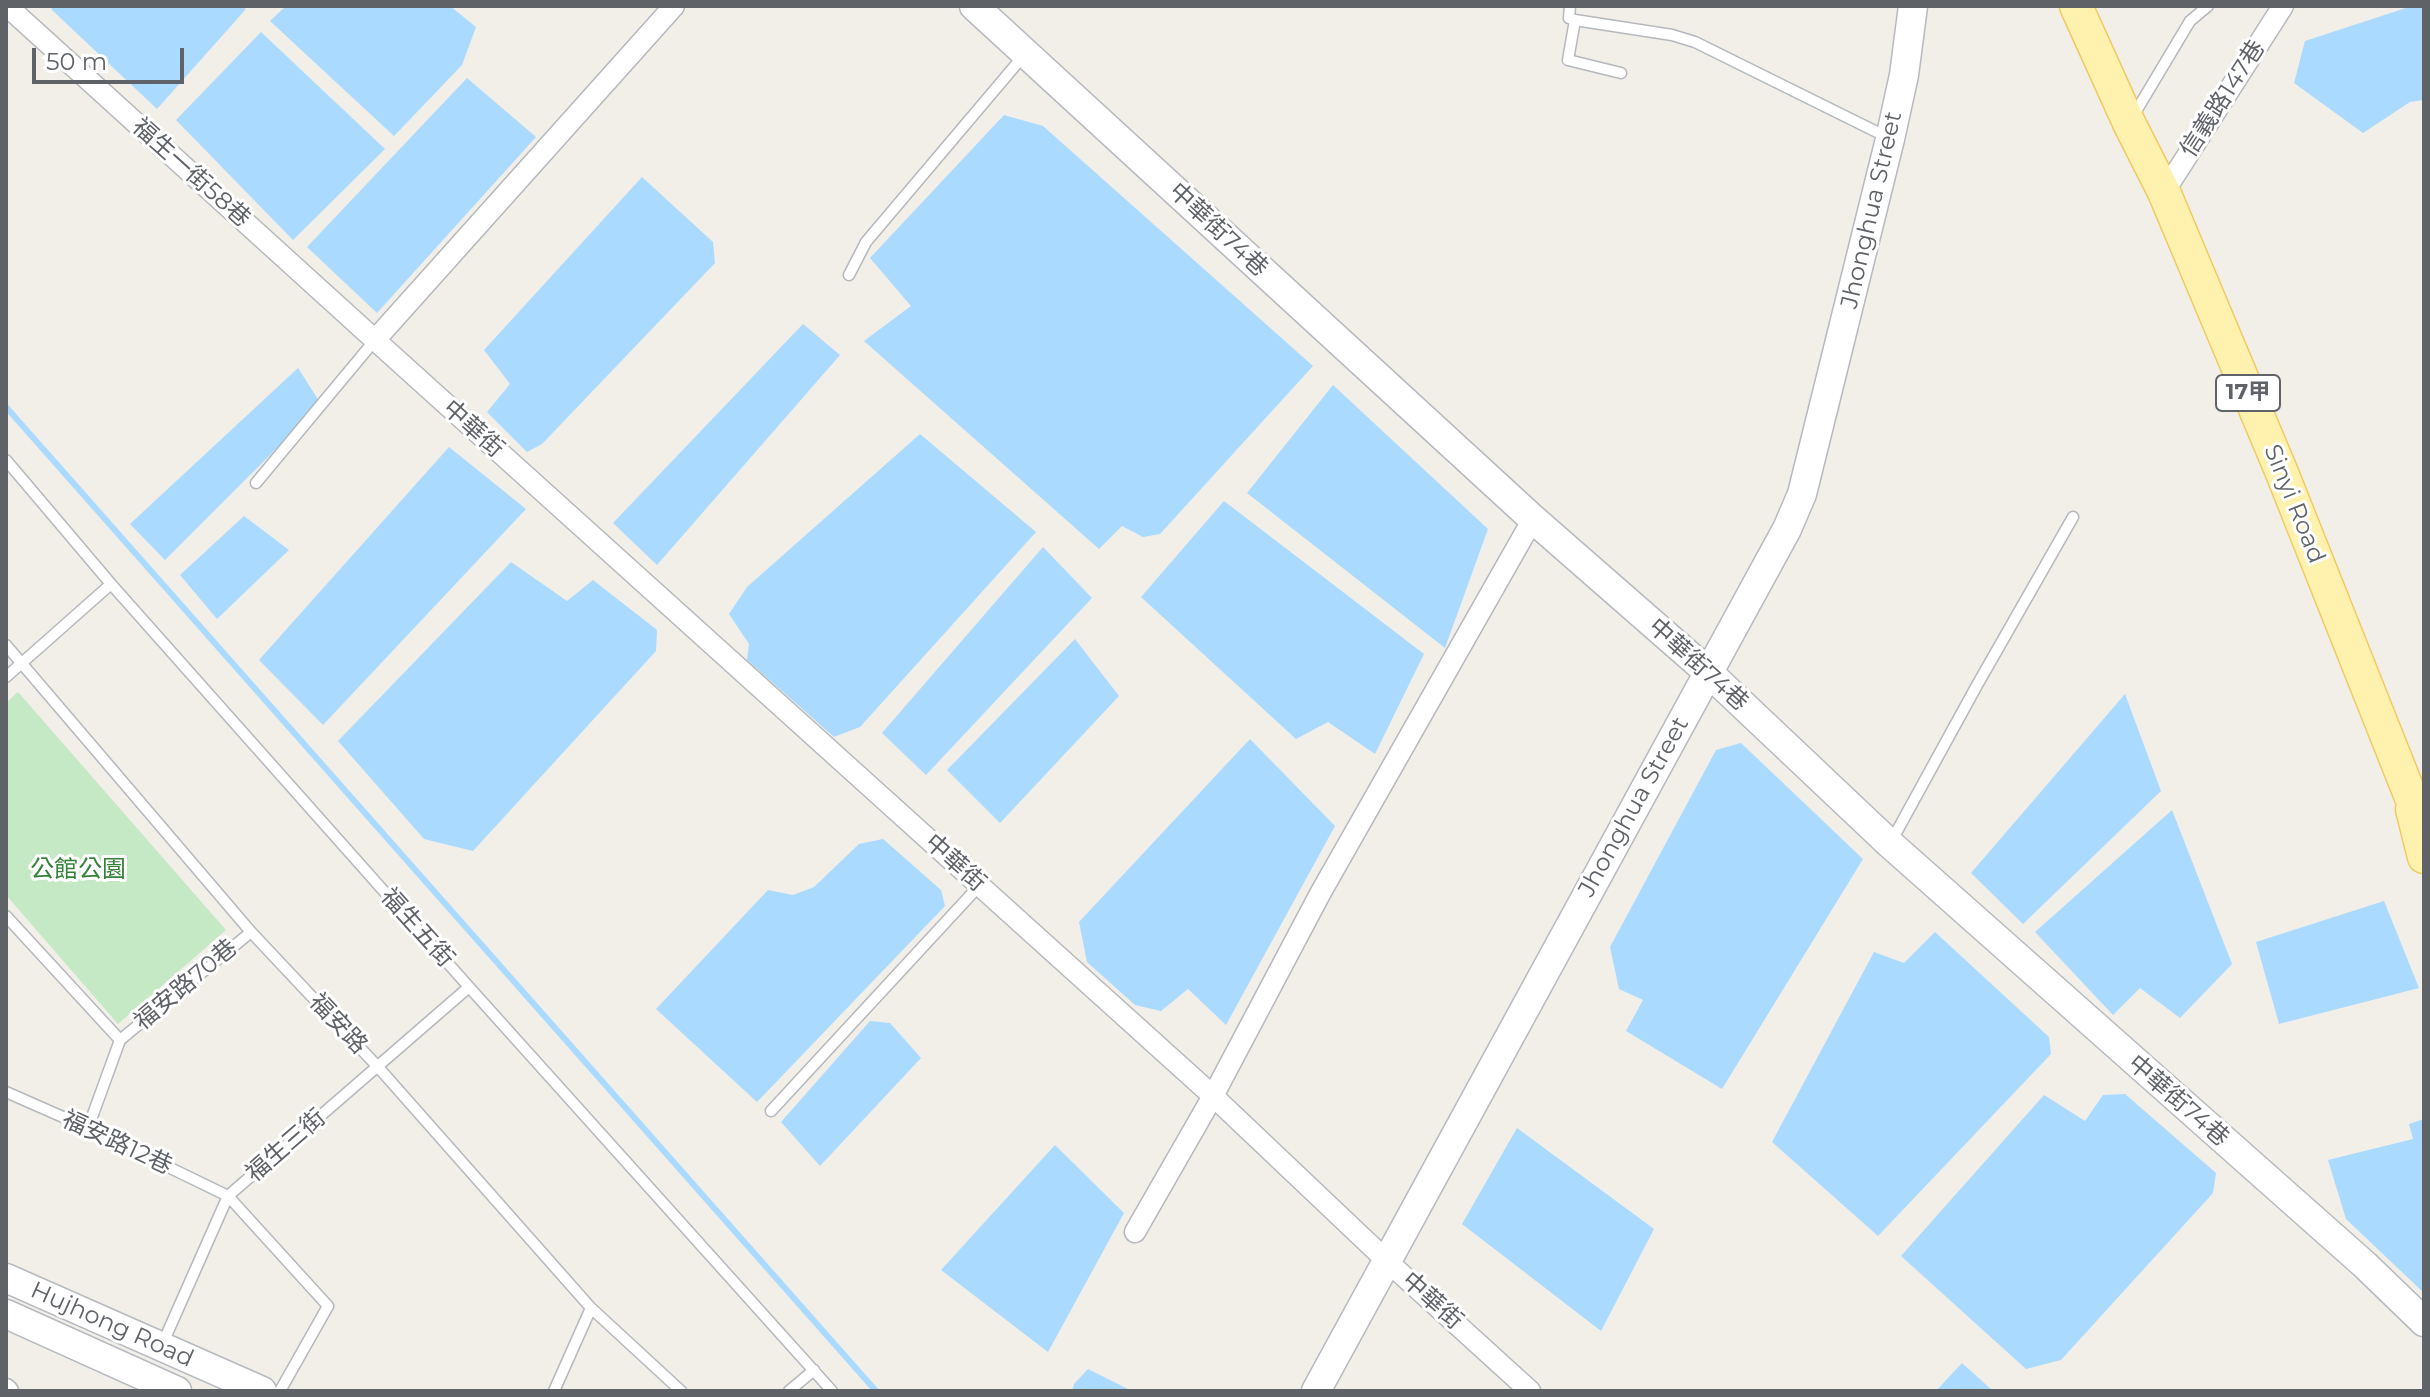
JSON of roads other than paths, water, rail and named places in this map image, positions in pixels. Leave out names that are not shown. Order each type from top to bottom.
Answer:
[{"type":"main road","name":"Sinyi Road","points":[[2076,6],[2164,192],[2415,784],[2424,830]]},
{"type":"main road","name":"Sinyi Road","points":[[2415,784],[2424,857]]},
{"type":"street","name":"福生一街58巷","points":[[7,6],[375,340]]},
{"type":"street","points":[[375,340],[674,6]]},
{"type":"street","name":"中華街74巷","points":[[974,6],[1533,519],[1708,672],[1890,844],[2365,1265],[2424,1322]]},
{"type":"street","name":"Jhonghua Street","points":[[1316,1391],[1787,529],[1802,494],[1890,139],[1904,75],[1913,6]]},
{"type":"street","name":"信義路147巷","points":[[2164,192],[2283,6]]},
{"type":"street","name":"中華街","points":[[375,340],[1213,1096],[1530,1391]]},
{"type":"street","points":[[1135,1232],[1213,1096],[1321,892],[1533,519]]},
{"type":"street","name":"Hujhong Road","points":[[6,1278],[262,1391]]},
{"type":"street","name":"Hujhong Road","points":[[6,1314],[177,1391]]},
{"type":"lane","points":[[1570,6],[1569,18],[1575,20],[1672,35],[1695,42],[1890,139]]},
{"type":"lane","points":[[2129,123],[2190,21],[2208,6]]},
{"type":"lane","points":[[1575,20],[1568,60],[1621,73]]},
{"type":"lane","points":[[849,275],[866,242],[1026,53]]},
{"type":"lane","points":[[256,483],[375,340]]},
{"type":"lane","name":"福生五街","points":[[6,460],[111,584],[832,1391]]},
{"type":"lane","points":[[1890,844],[2073,517]]},
{"type":"lane","points":[[6,677],[111,584]]},
{"type":"lane","name":"福安路","points":[[6,645],[251,932],[378,1067],[591,1308],[681,1391]]},
{"type":"lane","points":[[771,1111],[979,886]]},
{"type":"lane","points":[[6,916],[120,1040]]},
{"type":"lane","name":"福安路70巷","points":[[88,1128],[120,1040],[251,932]]},
{"type":"lane","name":"福生三街","points":[[161,1347],[228,1196],[469,987]]},
{"type":"lane","name":"福安路12巷","points":[[6,1092],[228,1196]]},
{"type":"lane","points":[[228,1196],[328,1306],[280,1391]]},
{"type":"lane","points":[[554,1391],[591,1308]]},
{"type":"lane","points":[[789,1391],[814,1370]]},
{"type":"water","points":[[51,6],[242,6],[246,9],[157,109]]},
{"type":"water","points":[[286,6],[450,6],[476,27],[462,65],[394,136],[270,21]]},
{"type":"water","points":[[2412,6],[2424,6],[2424,100],[2410,102],[2363,133],[2294,83],[2305,41]]},
{"type":"water","points":[[261,32],[385,149],[293,240],[176,120]]},
{"type":"water","points":[[467,78],[536,137],[377,313],[307,247]]},
{"type":"water","points":[[1004,115],[1043,126],[1313,366],[1160,534],[1143,537],[1122,526],[1099,549],[864,341],[911,306],[870,258]]},
{"type":"water","points":[[642,177],[713,242],[715,263],[542,444],[527,452],[487,412],[510,384],[484,350]]},
{"type":"water","points":[[803,324],[840,355],[657,565],[613,523]]},
{"type":"water","points":[[298,368],[321,404],[165,560],[130,524]]},
{"type":"water","points":[[1333,385],[1488,529],[1445,648],[1247,493]]},
{"type":"water","points":[[920,434],[1036,532],[860,727],[834,737],[747,660],[749,644],[729,614],[747,587]]},
{"type":"water","points":[[449,447],[526,509],[323,725],[259,660]]},
{"type":"water","points":[[1224,501],[1424,654],[1375,754],[1328,722],[1296,739],[1141,597]]},
{"type":"water","points":[[244,516],[289,550],[217,619],[180,575]]},
{"type":"water","points":[[1043,547],[1092,598],[926,775],[882,733]]},
{"type":"water","points":[[511,562],[567,601],[593,580],[657,630],[656,651],[473,851],[424,839],[338,741]]},
{"type":"water","points":[[1075,639],[1119,696],[1000,823],[947,770]]},
{"type":"water","points":[[2125,694],[2161,791],[2023,924],[1971,873]]},
{"type":"water","points":[[1250,739],[1335,826],[1226,1025],[1188,989],[1161,1011],[1135,1005],[1087,962],[1079,922]]},
{"type":"water","points":[[1741,743],[1863,859],[1722,1089],[1626,1031],[1643,1000],[1619,989],[1610,947],[1716,750]]},
{"type":"water","points":[[2172,810],[2232,964],[2180,1018],[2140,988],[2113,1015],[2035,932]]},
{"type":"water","points":[[883,839],[941,890],[945,906],[757,1102],[656,1009],[768,890],[793,895],[814,887],[859,844]]},
{"type":"water","points":[[2384,901],[2419,988],[2279,1024],[2256,942]]},
{"type":"water","points":[[1935,932],[2049,1037],[2051,1054],[1878,1236],[1772,1142],[1874,952],[1904,963]]},
{"type":"water","points":[[870,1021],[890,1023],[921,1058],[820,1166],[781,1122]]},
{"type":"water","points":[[2125,1094],[2216,1173],[2213,1193],[2061,1360],[2026,1369],[1901,1256],[2044,1095],[2085,1121],[2103,1095]]},
{"type":"water","points":[[2424,1119],[2424,1293],[2346,1219],[2328,1160],[2413,1139],[2409,1124]]},
{"type":"water","points":[[1517,1128],[1654,1229],[1601,1331],[1462,1224]]},
{"type":"water","points":[[1055,1145],[1124,1213],[1048,1352],[941,1270]]},
{"type":"water","points":[[1962,1363],[1993,1391],[1936,1391]]},
{"type":"water","points":[[1088,1369],[1132,1391],[1072,1391],[1074,1384]]},
{"type":"waterway","points":[[6,407],[876,1391]]},
{"type":"park label","name":"公館公園","points":[[78,870]]}]
